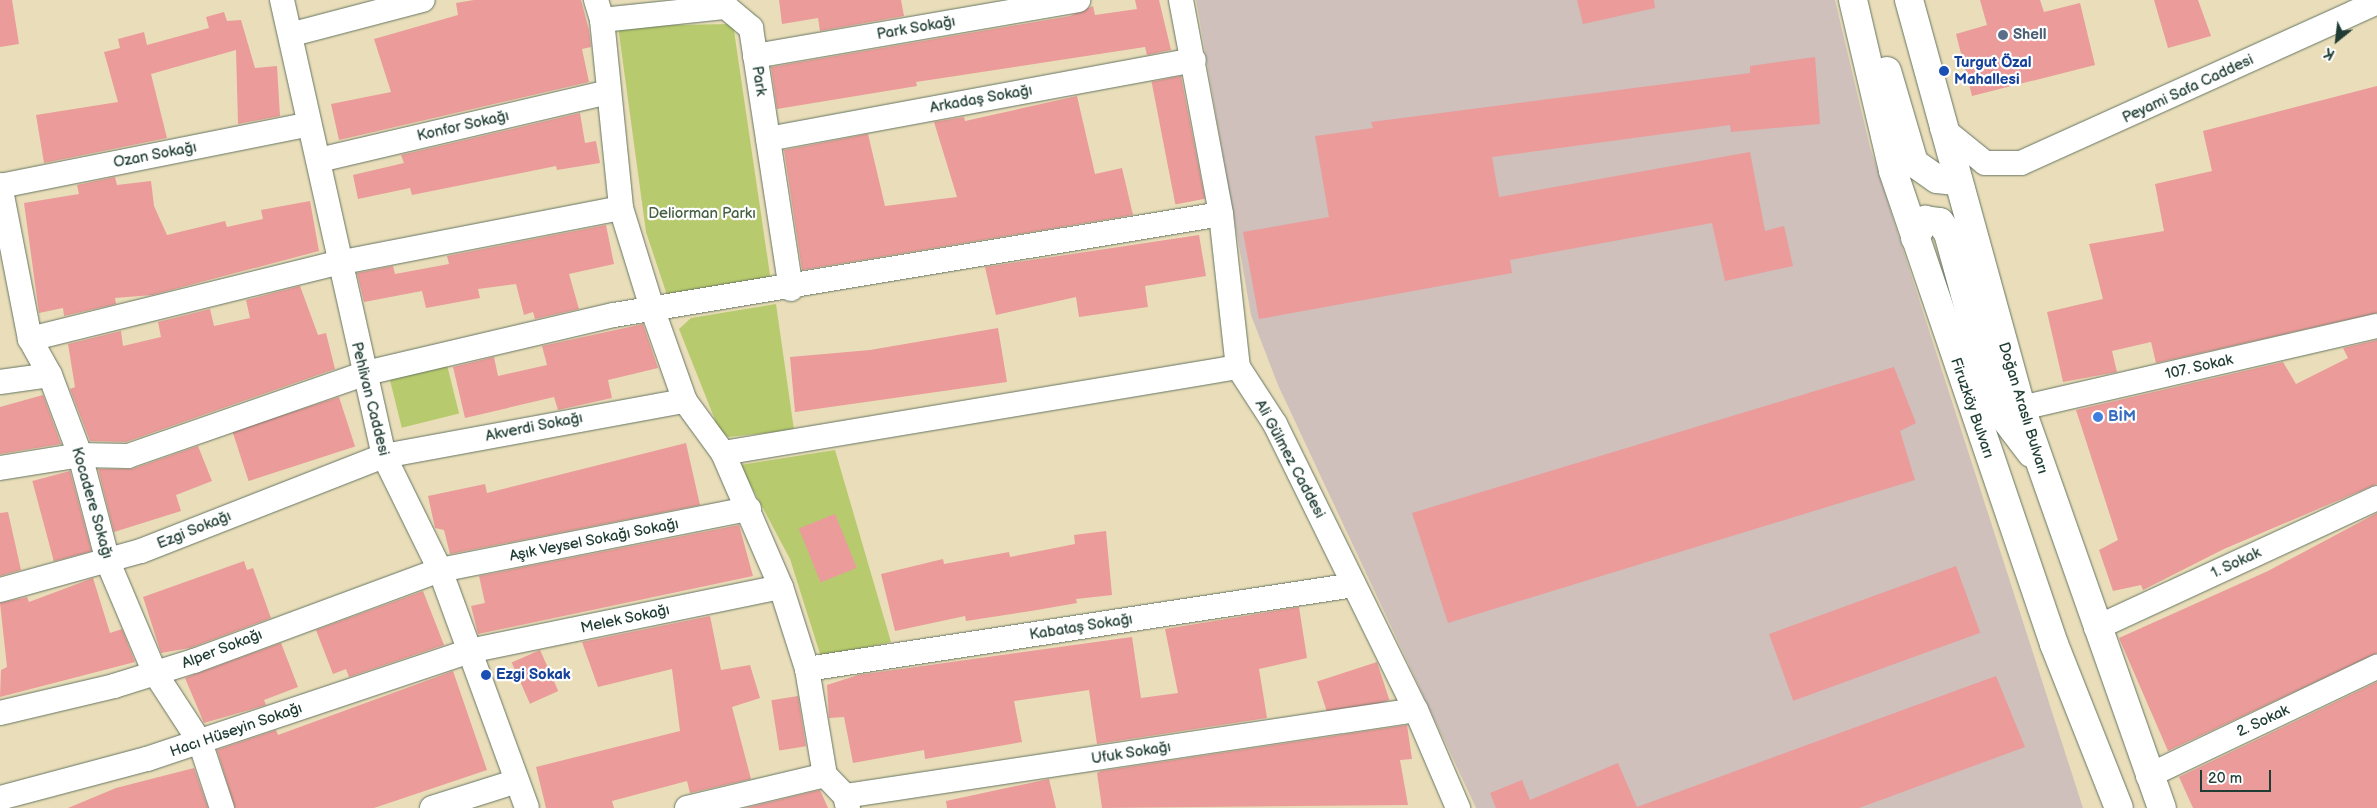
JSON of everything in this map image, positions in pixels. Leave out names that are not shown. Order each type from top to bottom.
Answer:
[{"type":"main road","name":"Doğan Araslı Bulvarı","points":[[1909,0],[1956,180],[2021,408],[2148,776],[2162,808]]},
{"type":"main road","points":[[1853,1],[1869,23],[1914,163],[1937,179],[1956,180]]},
{"type":"main road","name":"Firuzköy Bulvarı","points":[[1853,1],[1892,171],[2054,644],[2119,808]]},
{"type":"main road","points":[[1915,238],[1925,220],[1940,222],[1948,233],[1996,407],[2040,464]]},
{"type":"street","name":"Pehlivan Caddesi","points":[[282,0],[293,34],[309,124],[319,160],[338,263],[366,373],[384,456],[440,570],[527,808]]},
{"type":"street","points":[[293,34],[423,0]]},
{"type":"street","name":"Park Sokağı","points":[[755,56],[1078,0]]},
{"type":"street","name":"Ali Gülmez Caddesi","points":[[1181,0],[1194,60],[1221,214],[1238,367],[1274,424],[1416,710],[1458,808]]},
{"type":"street","name":"Peyami Safa Caddesi","points":[[1995,165],[2021,163],[2051,152],[2377,2]]},
{"type":"street","name":"Park","points":[[599,10],[726,7],[751,28],[791,289]]},
{"type":"street","points":[[599,10],[621,208],[652,308],[685,401],[723,453],[781,587],[808,669],[825,775],[847,802]]},
{"type":"street","name":"Arkadaş Sokağı","points":[[768,139],[1194,60]]},
{"type":"street","name":"Konfor Sokağı","points":[[319,160],[608,92]]},
{"type":"street","name":"Ozan Sokağı","points":[[0,185],[309,124]]},
{"type":"street","points":[[1942,128],[1971,154],[1995,165]]},
{"type":"street","points":[[1956,180],[1995,165]]},
{"type":"street","name":"Kocadere Sokağı","points":[[0,185],[4,237],[30,339],[50,375],[80,455],[108,562],[155,673],[200,742],[222,808]]},
{"type":"street","points":[[30,339],[338,263],[621,208]]},
{"type":"street","points":[[0,468],[80,455],[128,456],[366,373],[652,308],[791,289],[1221,214]]},
{"type":"street","name":"107. Sokak","points":[[2021,408],[2377,326]]},
{"type":"street","points":[[723,453],[1238,367]]},
{"type":"street","points":[[0,382],[50,375]]},
{"type":"street","name":"Akverdi Sokağı","points":[[384,456],[685,401]]},
{"type":"street","name":"Ezgi Sokağı","points":[[0,590],[108,562],[384,456]]},
{"type":"street","name":"1. Sokak","points":[[2096,628],[2377,498]]},
{"type":"street","name":"Aşık Veysel Sokağı Sokağı","points":[[440,570],[749,510]]},
{"type":"street","name":"Alper Sokağı","points":[[0,713],[155,673],[440,570]]},
{"type":"street","name":"Kabataş Sokağı","points":[[808,669],[1354,585]]},
{"type":"street","name":"Melek Sokağı","points":[[469,651],[781,587]]},
{"type":"street","name":"Hacı Hüseyin Sokağı","points":[[0,798],[200,742],[469,651]]},
{"type":"street","name":"2. Sokak","points":[[2148,776],[2377,667]]},
{"type":"street","name":"Ufuk Sokağı","points":[[847,802],[1416,710]]},
{"type":"street","points":[[687,808],[825,775]]},
{"type":"street","points":[[432,808],[517,781]]},
{"type":"shaded area","points":[[1196,0],[1835,0],[1870,147],[2083,808],[1476,808],[1278,385],[1251,315]]},
{"type":"green space","name":"Deliorman Parkı","points":[[733,24],[771,282],[668,298],[646,232],[618,26]]},
{"type":"green space","points":[[776,304],[794,430],[728,437],[719,430],[679,329],[691,318]]},
{"type":"green space","points":[[446,361],[459,413],[402,428],[389,375]]},
{"type":"green space","points":[[835,450],[891,642],[821,657],[790,559],[740,465]]},
{"type":"building","points":[[0,0],[12,0],[19,44],[0,47]]},
{"type":"building","points":[[474,0],[581,0],[589,30],[591,47],[582,49],[589,82],[339,140],[331,104],[391,92],[374,39],[458,15],[456,3]]},
{"type":"building","points":[[779,0],[901,0],[904,16],[820,31],[818,18],[782,24]]},
{"type":"building","points":[[1135,0],[1159,0],[1171,50],[1147,55],[1145,47],[916,82],[917,86],[777,109],[771,67],[1070,16],[1093,6],[1095,15],[1137,9]]},
{"type":"building","points":[[1577,0],[1654,0],[1655,8],[1583,24]]},
{"type":"building","points":[[1980,0],[2040,0],[2044,12],[2080,3],[2095,65],[1972,96],[1956,34],[1987,25]]},
{"type":"building","points":[[2154,0],[2198,0],[2211,36],[2168,48]]},
{"type":"building","points":[[224,12],[227,21],[241,20],[255,68],[277,66],[280,116],[238,124],[236,50],[151,74],[167,138],[44,163],[36,115],[118,102],[104,52],[120,48],[118,39],[144,32],[147,45],[209,28],[206,17]]},
{"type":"building","points":[[1815,57],[1820,124],[1731,132],[1730,125],[1492,157],[1499,197],[1750,152],[1765,231],[1784,226],[1793,266],[1725,281],[1712,223],[1510,260],[1512,273],[1259,319],[1243,232],[1329,217],[1315,136],[1373,128],[1371,122],[1750,73],[1750,66]]},
{"type":"building","points":[[1181,76],[1205,199],[1175,204],[1152,82]]},
{"type":"building","points":[[2377,86],[2377,313],[2156,363],[2151,342],[2112,351],[2117,372],[2063,382],[2047,312],[2103,299],[2089,244],[2164,231],[2155,184],[2212,171],[2203,131]]},
{"type":"building","points":[[1077,96],[1095,174],[1122,168],[1133,215],[802,270],[784,150],[868,134],[885,206],[957,197],[934,122],[964,117],[965,121]]},
{"type":"building","points":[[580,113],[585,143],[596,141],[600,163],[557,170],[556,166],[412,195],[410,188],[358,199],[353,175],[404,163],[401,155]]},
{"type":"building","points":[[115,177],[117,185],[151,181],[154,206],[167,235],[225,221],[227,227],[263,219],[261,210],[310,201],[319,251],[152,295],[115,298],[116,304],[64,316],[63,308],[39,313],[24,203],[79,194],[77,185]]},
{"type":"building","points":[[606,225],[614,264],[569,274],[579,309],[535,319],[533,312],[524,315],[516,284],[478,289],[480,298],[426,308],[422,291],[364,302],[357,273],[393,266],[395,274],[449,264],[447,256]]},
{"type":"building","points":[[1199,235],[1206,276],[1145,286],[1148,307],[1079,317],[1076,297],[996,315],[985,267]]},
{"type":"building","points":[[300,286],[318,335],[326,333],[335,369],[126,442],[90,441],[70,389],[75,387],[68,344],[121,331],[123,346],[161,337],[158,322],[210,309],[214,326],[250,318],[246,300]]},
{"type":"building","points":[[643,324],[658,368],[608,380],[612,398],[558,410],[554,397],[465,418],[453,367],[494,357],[498,376],[547,365],[542,346]]},
{"type":"building","points":[[998,328],[1007,382],[795,412],[790,357],[870,350]]},
{"type":"building","points":[[2377,340],[2377,484],[2224,549],[2143,590],[2141,585],[2113,591],[2099,550],[2118,540],[2076,410],[2283,362],[2296,384],[2348,358],[2343,348]]},
{"type":"building","points":[[1894,367],[1916,423],[1900,431],[1915,480],[1448,623],[1412,513]]},
{"type":"building","points":[[43,395],[61,444],[0,454],[0,407]]},
{"type":"building","points":[[339,397],[355,446],[249,481],[232,432]]},
{"type":"building","points":[[686,443],[700,505],[450,554],[444,530],[435,528],[428,496],[485,484],[487,493]]},
{"type":"building","points":[[198,446],[212,481],[176,495],[181,511],[114,532],[98,469],[132,469]]},
{"type":"building","points":[[70,471],[91,551],[54,561],[32,481]]},
{"type":"building","points":[[8,512],[21,570],[0,576],[0,513]]},
{"type":"building","points":[[2377,513],[2377,653],[2168,751],[2119,638],[2268,571]]},
{"type":"building","points":[[835,514],[857,568],[821,582],[799,529]]},
{"type":"building","points":[[739,525],[753,576],[478,634],[471,606],[485,603],[479,576]]},
{"type":"building","points":[[1106,531],[1112,595],[1076,599],[1077,603],[966,621],[965,616],[895,631],[881,574],[943,559],[944,564],[1009,552],[1010,557],[1075,544],[1074,535]]},
{"type":"building","points":[[244,561],[247,570],[253,568],[271,618],[190,648],[161,653],[143,597]]},
{"type":"building","points":[[1956,566],[1980,633],[1793,701],[1769,634]]},
{"type":"building","points":[[93,578],[110,633],[122,629],[135,662],[0,697],[1,670],[7,667],[0,603],[27,597],[29,602]]},
{"type":"building","points":[[423,591],[444,645],[349,677],[346,669],[333,674],[316,630]]},
{"type":"building","points":[[1299,607],[1307,658],[1259,669],[1267,718],[1097,744],[1089,690],[1014,701],[1022,742],[925,759],[924,750],[853,763],[844,717],[829,718],[827,685],[858,675],[1132,637],[1141,698],[1178,693],[1165,629]]},
{"type":"building","points":[[710,616],[721,670],[750,665],[760,698],[732,707],[751,779],[690,793],[687,781],[612,801],[614,808],[546,808],[536,767],[680,731],[672,669],[598,687],[582,642]]},
{"type":"building","points":[[281,643],[298,687],[264,700],[266,705],[204,723],[185,678]]},
{"type":"building","points":[[540,650],[558,691],[530,704],[512,663]]},
{"type":"building","points":[[1377,662],[1389,700],[1329,720],[1317,681]]},
{"type":"building","points":[[453,671],[487,770],[374,808],[235,808],[217,750],[276,730],[278,735]]},
{"type":"building","points":[[1996,676],[2025,747],[1859,808],[1496,808],[1490,793],[1522,780],[1530,800],[1618,763],[1637,807]]},
{"type":"building","points":[[2377,682],[2377,808],[2193,808],[2179,777]]},
{"type":"building","points":[[798,696],[806,746],[779,751],[771,700]]},
{"type":"building","points":[[1407,725],[1412,759],[1400,760],[1408,805],[1102,808],[1097,773],[1101,771]]},
{"type":"building","points":[[194,768],[208,808],[68,808],[116,788]]},
{"type":"building","points":[[1049,779],[1056,808],[947,808],[946,801]]},
{"type":"building","points":[[820,790],[828,808],[746,808]]},
{"type":"place","name":"Shell","points":[[2003,35]]},
{"type":"place","name":"Turgut Özal Mahallesi","points":[[1944,71]]},
{"type":"place","name":"BİM","points":[[2098,417]]},
{"type":"place","name":"Ezgi Sokak","points":[[486,675]]}]
